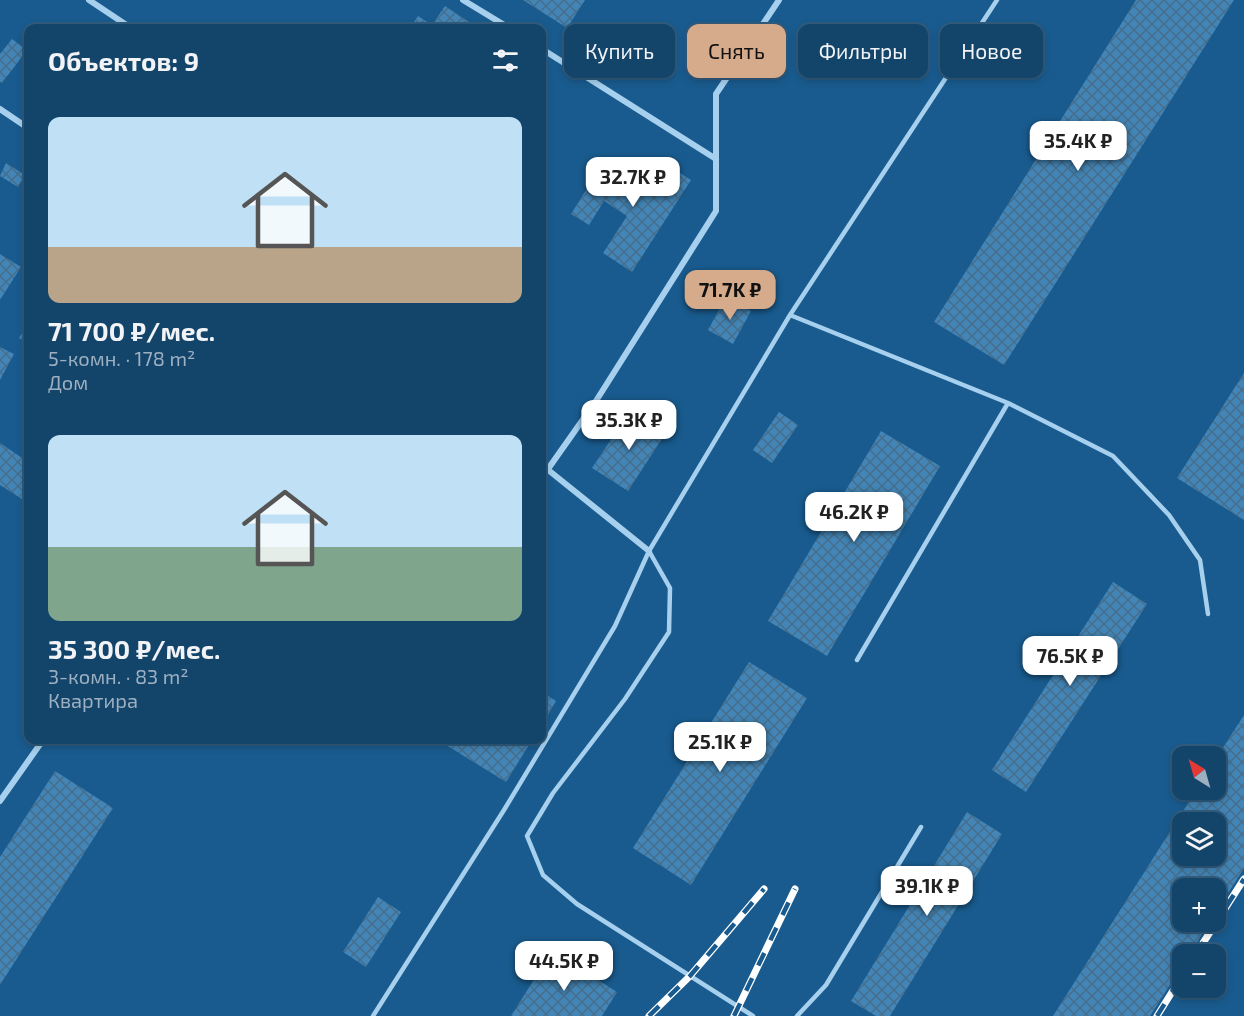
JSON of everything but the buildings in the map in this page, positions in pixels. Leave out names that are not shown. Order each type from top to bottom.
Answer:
[{"type":"street","points":[[89,0],[125,24]]},
{"type":"street","points":[[464,0],[503,24]]},
{"type":"street","points":[[649,551],[548,469],[596,400],[716,211],[716,94],[779,0]]},
{"type":"street","points":[[546,52],[716,159]]},
{"type":"street","points":[[0,109],[24,125]]},
{"type":"street","points":[[0,801],[40,744]]},
{"type":"lane","points":[[546,740],[615,626],[649,551],[790,315],[997,0]]},
{"type":"lane","points":[[790,315],[1008,403],[1113,456],[1169,515],[1200,560],[1208,614]]},
{"type":"lane","points":[[857,660],[1008,403]]},
{"type":"lane","points":[[649,551],[670,588],[669,632],[625,699],[553,794],[528,837],[543,875],[577,904],[753,1016]]},
{"type":"lane","points":[[373,1016],[544,744]]},
{"type":"lane","points":[[797,1016],[826,985],[921,827]]},
{"type":"railway","points":[[1202,944],[1244,879]]},
{"type":"railway","points":[[649,1016],[690,976],[764,889]]},
{"type":"railway","points":[[734,1016],[795,889]]},
{"type":"railway","points":[[1157,1016],[1172,992]]}]
